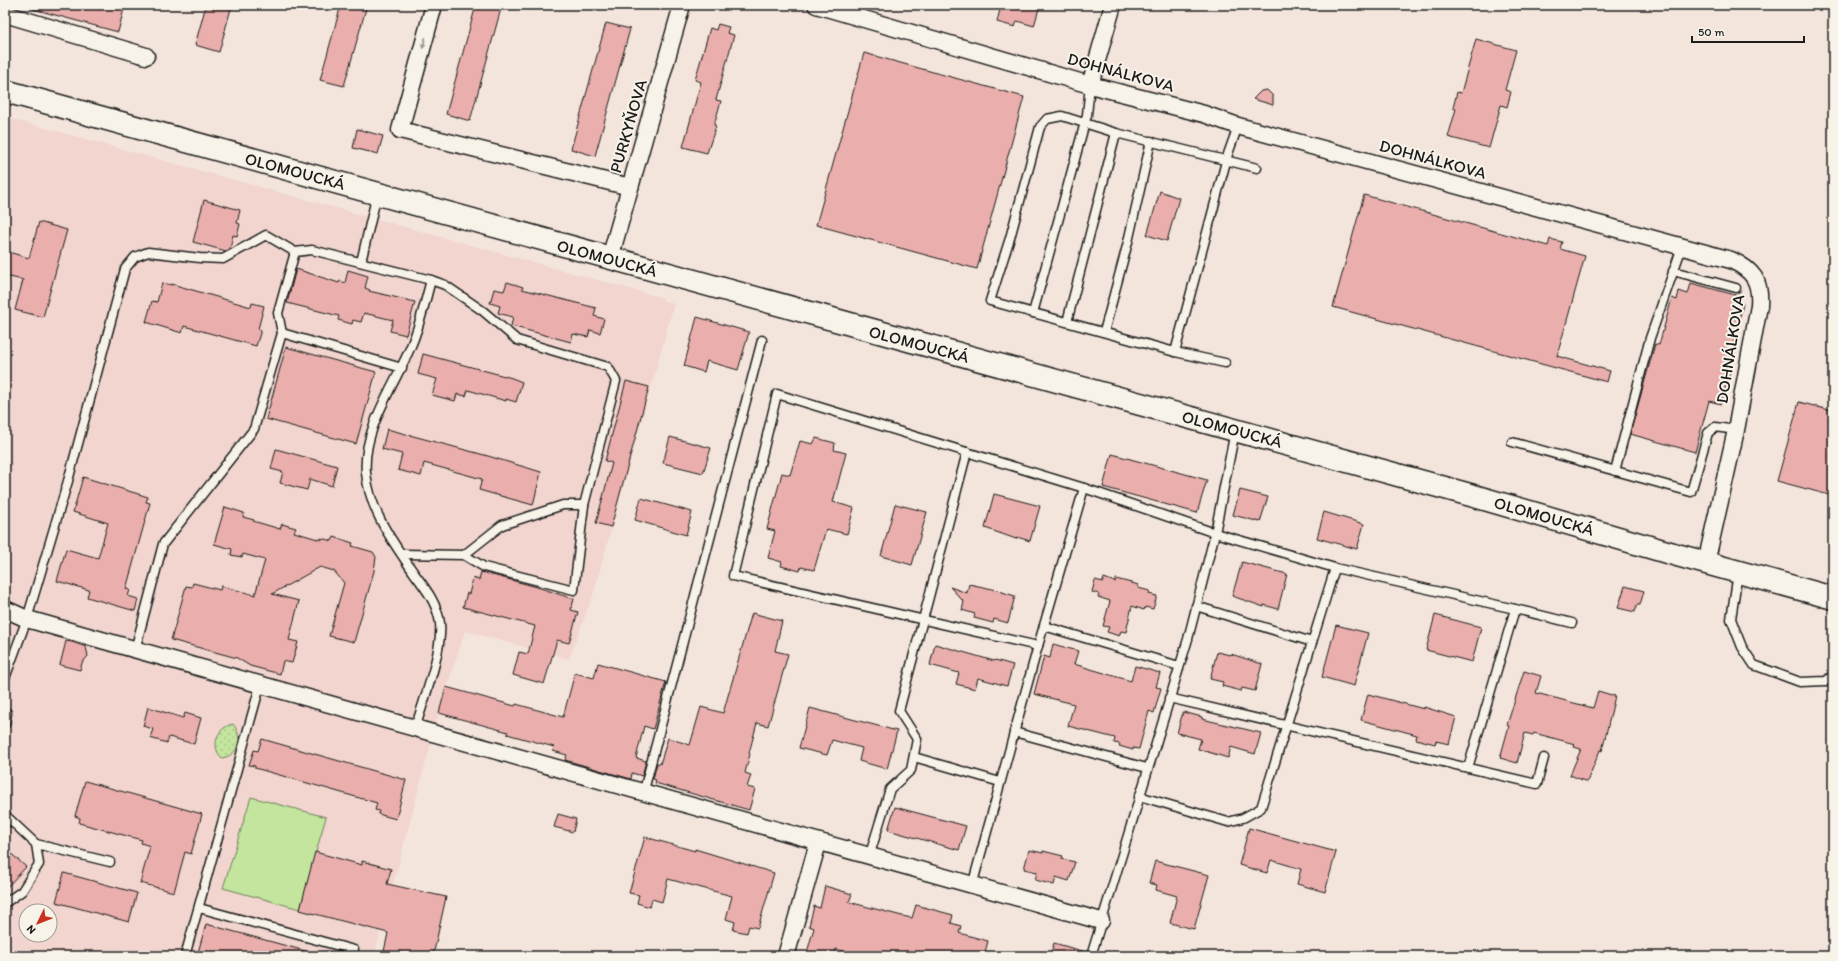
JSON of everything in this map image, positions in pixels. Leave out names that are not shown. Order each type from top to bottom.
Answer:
[{"type":"main road","name":"OLOMOUCKÁ","points":[[5,91],[1474,496],[1833,598]]},
{"type":"street","points":[[434,5],[400,130],[630,188]]},
{"type":"street","name":"PURKYŇOVA","points":[[610,258],[682,5]]},
{"type":"street","name":"DOHNÁLKOVA","points":[[816,5],[1090,85],[1204,114],[1238,126],[1731,260],[1740,264],[1748,270],[1758,286],[1759,306],[1736,430],[1706,563]]},
{"type":"street","points":[[1090,85],[1113,5]]},
{"type":"street","points":[[5,14],[146,56]]},
{"type":"street","points":[[5,609],[26,619],[260,686],[1101,922]]},
{"type":"street","points":[[786,956],[818,843]]},
{"type":"lane","points":[[1033,313],[1084,123],[1090,85]]},
{"type":"lane","points":[[1224,363],[1175,352],[990,301],[1010,238],[1040,128],[1046,119],[1062,116],[1116,133],[1257,168]]},
{"type":"lane","points":[[1175,352],[1238,126]]},
{"type":"lane","points":[[1067,322],[1116,133]]},
{"type":"lane","points":[[1104,332],[1128,242],[1151,141]]},
{"type":"lane","points":[[361,262],[377,193]]},
{"type":"lane","points":[[5,680],[26,619],[68,481],[125,269],[135,257],[148,252],[223,259],[266,235],[295,252],[312,250],[431,280],[445,285],[483,311],[518,340],[608,367],[616,381],[584,505],[574,590],[484,567],[464,555],[402,554]]},
{"type":"lane","points":[[1615,471],[1650,338],[1682,247]]},
{"type":"lane","points":[[134,650],[163,544],[254,429],[282,333],[278,313],[295,252]]},
{"type":"lane","points":[[1673,271],[1736,288]]},
{"type":"lane","points":[[415,729],[437,651],[440,624],[435,603],[384,528],[371,498],[366,473],[367,449],[373,426],[402,368],[412,344],[431,280]]},
{"type":"lane","points":[[282,333],[402,368]]},
{"type":"lane","points":[[643,794],[762,340]]},
{"type":"lane","points":[[1038,646],[733,576],[777,394],[1084,488],[1215,533],[1335,568],[1572,623]]},
{"type":"lane","points":[[1512,442],[1691,492],[1708,433],[1715,427],[1736,430]]},
{"type":"lane","points":[[1091,956],[1196,606],[1215,533],[1235,430]]},
{"type":"lane","points":[[869,857],[890,789],[911,770],[918,739],[899,711],[967,452]]},
{"type":"lane","points":[[972,886],[1038,646],[1084,488]]},
{"type":"lane","points":[[464,555],[502,525],[563,505],[584,505]]},
{"type":"lane","points":[[1139,796],[1228,822],[1243,818],[1260,808],[1335,568]]},
{"type":"lane","points":[[1738,572],[1731,619],[1742,647],[1754,665],[1800,682],[1826,681],[1833,675]]},
{"type":"lane","points":[[1196,606],[1312,642]]},
{"type":"lane","points":[[1468,768],[1515,610]]},
{"type":"lane","points":[[1044,626],[1179,666]]},
{"type":"lane","points":[[185,956],[260,686]]},
{"type":"lane","points":[[1169,698],[1537,784],[1544,758]]},
{"type":"lane","points":[[5,713],[7,713],[5,724]]},
{"type":"lane","points":[[1014,732],[1147,768]]},
{"type":"lane","points":[[914,757],[1000,782]]},
{"type":"lane","points":[[5,815],[36,844],[110,862]]},
{"type":"lane","points":[[5,903],[22,891],[39,864],[36,844]]},
{"type":"lane","points":[[198,908],[354,950]]},
{"type":"shaded area","points":[[5,117],[663,298],[663,301],[674,304],[593,595],[569,659],[465,631],[446,687],[374,956],[15,956],[5,948]]},
{"type":"green space","points":[[233,724],[238,734],[238,744],[233,753],[222,758],[218,754],[216,748],[217,738],[223,729]]},
{"type":"green space","points":[[251,797],[326,817],[300,909],[223,888]]},
{"type":"building","points":[[34,5],[125,5],[118,32],[33,9]]},
{"type":"building","points":[[206,5],[232,5],[219,52],[195,45]]},
{"type":"building","points":[[341,5],[367,5],[344,86],[320,80]]},
{"type":"building","points":[[476,5],[502,5],[470,121],[446,114]]},
{"type":"building","points":[[1001,5],[1040,5],[1034,26],[1017,21],[1015,27],[997,22]]},
{"type":"building","points":[[606,23],[630,29],[595,156],[571,149]]},
{"type":"building","points":[[718,24],[729,27],[727,33],[734,35],[716,100],[721,101],[714,125],[716,126],[707,153],[683,147],[701,82],[695,80],[710,28],[716,30]]},
{"type":"building","points":[[1476,39],[1516,50],[1505,90],[1511,92],[1507,107],[1501,105],[1489,148],[1448,137],[1456,109],[1453,108],[1457,92],[1461,93]]},
{"type":"building","points":[[864,53],[1024,97],[977,269],[816,225]]},
{"type":"building","points":[[1267,90],[1273,96],[1273,105],[1253,99],[1261,91]]},
{"type":"building","points":[[357,129],[383,136],[378,154],[353,148]]},
{"type":"building","points":[[1160,191],[1179,198],[1167,241],[1147,235]]},
{"type":"building","points":[[1364,195],[1548,246],[1550,239],[1562,242],[1560,249],[1585,256],[1557,356],[1610,371],[1607,382],[1333,307]]},
{"type":"building","points":[[204,200],[240,210],[237,223],[240,224],[237,236],[233,235],[230,249],[226,251],[193,242]]},
{"type":"building","points":[[39,222],[67,230],[43,317],[15,310],[23,280],[5,276],[5,251],[29,258]]},
{"type":"building","points":[[296,269],[339,283],[340,281],[345,283],[348,270],[368,276],[365,288],[370,290],[369,291],[415,302],[406,335],[390,331],[393,320],[364,313],[361,322],[353,320],[352,324],[338,320],[339,316],[287,303]]},
{"type":"building","points":[[507,282],[523,287],[522,289],[596,308],[594,316],[604,319],[600,333],[590,330],[588,337],[573,334],[571,342],[511,326],[513,317],[498,313],[500,306],[490,303],[494,289],[504,291]]},
{"type":"building","points":[[162,283],[172,284],[251,307],[252,303],[264,306],[258,329],[261,330],[256,346],[184,326],[182,333],[146,322],[152,301],[157,302]]},
{"type":"building","points":[[1691,283],[1739,296],[1738,302],[1743,304],[1728,365],[1732,365],[1721,404],[1709,401],[1695,452],[1630,434],[1655,344],[1659,345],[1672,298],[1677,300],[1679,291],[1688,294]]},
{"type":"building","points":[[697,317],[749,332],[738,370],[707,361],[704,372],[684,366]]},
{"type":"building","points":[[286,347],[376,372],[356,444],[266,419]]},
{"type":"building","points":[[423,354],[522,382],[516,402],[506,399],[506,401],[468,390],[466,396],[457,394],[455,401],[432,395],[437,379],[418,374]]},
{"type":"building","points":[[626,381],[649,387],[611,527],[596,523],[612,463],[605,461]]},
{"type":"building","points":[[1799,402],[1833,411],[1833,496],[1777,481]]},
{"type":"building","points":[[387,429],[541,472],[533,505],[479,490],[482,479],[424,463],[421,476],[398,470],[402,454],[382,449]]},
{"type":"building","points":[[670,437],[711,448],[703,473],[663,463]]},
{"type":"building","points":[[816,438],[835,443],[834,450],[846,453],[833,502],[854,508],[847,534],[826,529],[814,570],[801,567],[800,571],[781,566],[782,562],[768,558],[775,531],[767,529],[782,473],[790,475],[800,441],[813,444]]},
{"type":"building","points":[[276,449],[337,466],[332,486],[310,479],[307,490],[280,483],[283,472],[271,469]]},
{"type":"building","points":[[1112,454],[1207,480],[1197,513],[1103,487]]},
{"type":"building","points":[[83,477],[148,497],[146,502],[150,503],[126,589],[130,590],[128,596],[138,599],[135,611],[87,597],[89,590],[57,581],[66,549],[98,558],[108,523],[73,512]]},
{"type":"building","points":[[1240,490],[1268,497],[1260,522],[1233,515]]},
{"type":"building","points":[[994,494],[1040,506],[1030,541],[1017,537],[1016,539],[985,528]]},
{"type":"building","points":[[641,498],[692,512],[686,535],[635,520]]},
{"type":"building","points":[[895,504],[927,512],[912,565],[881,556]]},
{"type":"building","points":[[225,507],[244,513],[243,517],[254,520],[253,521],[280,529],[282,524],[296,528],[294,532],[321,540],[321,538],[332,541],[334,537],[353,543],[352,546],[373,552],[376,557],[374,571],[354,642],[329,636],[344,583],[334,571],[320,567],[272,594],[299,601],[289,640],[298,642],[292,663],[283,661],[280,674],[250,666],[237,658],[171,640],[186,586],[192,587],[193,583],[220,590],[221,586],[255,595],[265,560],[243,554],[242,557],[231,555],[232,549],[214,544]]},
{"type":"building","points":[[1324,512],[1364,524],[1357,549],[1317,538]]},
{"type":"building","points":[[1242,562],[1287,574],[1278,609],[1264,605],[1264,607],[1232,596]]},
{"type":"building","points":[[481,572],[537,587],[574,599],[571,610],[578,612],[569,643],[557,640],[544,684],[513,675],[519,652],[528,654],[535,626],[463,607],[467,593],[469,594],[473,578],[479,580]]},
{"type":"building","points":[[1104,578],[1115,582],[1116,579],[1139,585],[1138,588],[1150,591],[1149,594],[1157,596],[1153,609],[1145,607],[1144,610],[1132,606],[1126,632],[1121,631],[1119,636],[1107,632],[1109,627],[1103,626],[1110,601],[1098,597],[1099,594],[1092,592],[1095,580],[1103,582]]},
{"type":"building","points":[[969,584],[1002,591],[1015,596],[1008,623],[994,619],[993,623],[974,618],[975,614],[962,610],[964,602],[950,587],[967,593]]},
{"type":"building","points":[[1625,586],[1644,591],[1640,605],[1637,605],[1635,612],[1618,608]]},
{"type":"building","points":[[752,613],[782,621],[775,651],[788,654],[768,726],[757,723],[749,753],[745,773],[751,775],[747,787],[755,789],[749,810],[655,783],[656,780],[653,779],[657,763],[660,764],[668,738],[690,745],[701,707],[723,713]]},
{"type":"building","points":[[1435,615],[1481,627],[1472,662],[1426,650]]},
{"type":"building","points":[[1336,625],[1368,633],[1354,686],[1322,677]]},
{"type":"building","points":[[66,641],[86,647],[88,656],[82,663],[80,670],[60,665]]},
{"type":"building","points":[[935,644],[1013,665],[1007,686],[978,678],[975,689],[956,684],[959,673],[930,665]]},
{"type":"building","points":[[1053,644],[1078,651],[1074,664],[1131,681],[1135,666],[1160,673],[1156,687],[1161,688],[1154,713],[1149,711],[1139,749],[1133,748],[1133,750],[1119,746],[1120,744],[1114,743],[1115,738],[1068,726],[1074,704],[1034,694],[1044,656],[1050,658]]},
{"type":"building","points":[[1217,652],[1231,654],[1262,664],[1255,691],[1242,688],[1241,691],[1222,686],[1223,682],[1210,679]]},
{"type":"building","points":[[598,663],[666,682],[653,729],[644,726],[636,758],[646,761],[642,776],[632,773],[631,779],[565,760],[567,755],[553,751],[554,747],[507,734],[508,732],[439,713],[446,687],[515,706],[516,704],[563,717],[575,673],[594,678]]},
{"type":"building","points":[[1524,671],[1541,676],[1536,693],[1593,708],[1598,691],[1615,696],[1602,751],[1600,750],[1587,782],[1570,775],[1581,749],[1574,747],[1575,744],[1534,733],[1533,735],[1525,733],[1517,763],[1500,758],[1509,726],[1507,725]]},
{"type":"building","points":[[1368,694],[1424,709],[1424,707],[1456,717],[1449,744],[1436,741],[1435,744],[1416,739],[1417,735],[1361,720]]},
{"type":"building","points":[[148,707],[183,718],[185,713],[201,718],[194,744],[169,737],[167,743],[150,738],[153,729],[143,726]]},
{"type":"building","points":[[810,708],[897,731],[887,769],[859,761],[862,748],[832,740],[827,755],[799,748]]},
{"type":"building","points":[[1183,712],[1202,717],[1202,719],[1261,733],[1255,754],[1231,747],[1228,758],[1198,749],[1201,739],[1177,733]]},
{"type":"building","points":[[262,739],[406,780],[396,819],[378,814],[379,811],[375,810],[377,803],[249,765],[254,750],[258,751]]},
{"type":"building","points":[[85,781],[202,814],[191,854],[185,852],[174,892],[140,883],[150,846],[141,843],[142,840],[79,823],[80,818],[75,816]]},
{"type":"building","points":[[895,807],[966,826],[959,850],[888,830]]},
{"type":"building","points":[[558,814],[576,819],[573,832],[554,827]]},
{"type":"building","points":[[1249,828],[1336,852],[1325,892],[1297,884],[1301,869],[1271,860],[1267,873],[1239,865]]},
{"type":"building","points":[[645,837],[695,851],[695,849],[774,873],[758,928],[749,926],[747,933],[733,930],[735,922],[726,919],[732,896],[668,879],[662,902],[652,899],[650,907],[637,903],[639,895],[629,893]]},
{"type":"building","points":[[5,848],[26,867],[5,889]]},
{"type":"building","points":[[1029,850],[1043,853],[1043,851],[1063,856],[1062,859],[1075,862],[1069,881],[1056,877],[1054,885],[1035,880],[1037,872],[1024,869]]},
{"type":"building","points":[[315,852],[362,865],[362,861],[391,869],[387,884],[446,897],[433,956],[383,956],[388,933],[300,910]]},
{"type":"building","points":[[1155,861],[1209,875],[1194,929],[1170,923],[1177,896],[1156,890],[1157,885],[1149,883]]},
{"type":"building","points":[[64,873],[137,893],[129,922],[56,902]]},
{"type":"building","points":[[825,886],[852,894],[849,902],[902,916],[912,918],[916,905],[953,915],[951,923],[961,926],[959,933],[988,941],[984,956],[860,956],[836,949],[834,956],[806,956],[814,928],[809,926],[814,906],[820,908]]},
{"type":"building","points":[[206,924],[309,952],[308,956],[197,956]]},
{"type":"building","points":[[1054,943],[1086,952],[1086,956],[1050,956]]}]
